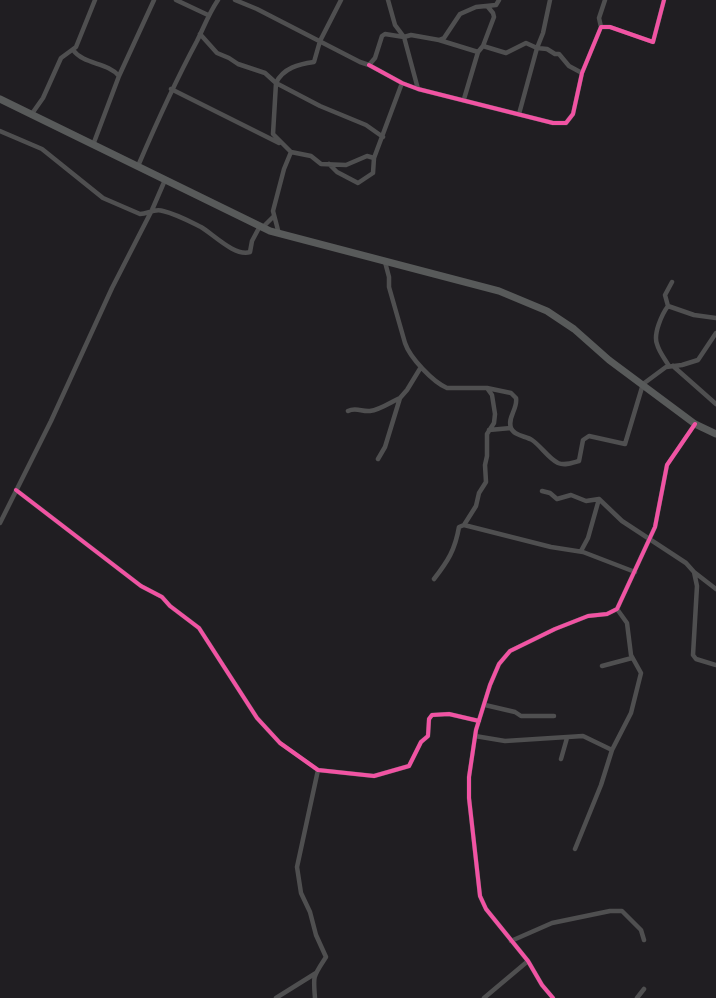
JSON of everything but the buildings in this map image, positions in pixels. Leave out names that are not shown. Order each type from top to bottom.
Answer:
[{"type":"main road","points":[[0,99],[261,227],[279,234],[499,291],[528,303],[574,329],[609,360],[695,424],[716,434]]},
{"type":"street","points":[[31,115],[43,98],[61,58],[76,47],[95,0]]},
{"type":"street","points":[[93,145],[120,76],[154,0]]},
{"type":"street","points":[[176,0],[208,15]]},
{"type":"street","points":[[138,166],[171,89],[200,34],[208,15],[218,0]]},
{"type":"street","points":[[235,0],[257,9],[402,83],[418,89],[552,123],[566,123],[573,114],[582,72],[601,27],[599,18],[605,0]]},
{"type":"street","points":[[341,0],[320,41],[314,62],[296,65],[281,75],[276,83],[273,134],[291,152],[311,156],[319,163],[346,165],[367,156],[374,158]]},
{"type":"street","points":[[388,0],[395,25],[404,37],[418,89]]},
{"type":"street","points":[[519,114],[536,48],[543,33],[550,0]]},
{"type":"street","points":[[601,27],[610,28],[653,42],[664,0]]},
{"type":"street","points":[[439,40],[444,38],[460,14],[482,6],[488,7],[499,1]]},
{"type":"street","points":[[464,100],[478,52],[483,46],[499,1]]},
{"type":"street","points":[[488,7],[493,13],[494,17]]},
{"type":"street","points":[[200,34],[217,53],[238,64],[265,73],[276,83],[320,106],[366,125],[383,137]]},
{"type":"street","points":[[369,65],[375,58],[382,36],[385,34],[404,37],[411,35],[439,40],[478,52]]},
{"type":"street","points":[[483,46],[506,53],[526,43],[536,48],[543,48],[555,54],[559,54],[569,66],[582,72]]},
{"type":"street","points":[[73,50],[79,57],[113,70],[120,76]]},
{"type":"street","points":[[329,164],[337,172],[358,183],[373,173],[374,158],[402,83]]},
{"type":"street","points":[[171,89],[286,146]]},
{"type":"street","points":[[0,131],[51,155],[67,170],[103,198],[140,214],[144,214],[152,210],[168,212],[202,228],[228,247],[247,253],[251,251],[252,241],[261,227],[273,217]]},
{"type":"street","points":[[279,234],[273,217],[284,169],[291,152]]},
{"type":"street","points":[[0,523],[51,422],[112,288],[152,210],[165,180]]},
{"type":"street","points":[[386,262],[389,287],[404,343],[421,367],[436,382],[447,388],[487,388],[511,394],[516,398],[517,405],[510,420],[511,428],[518,434],[537,444],[557,463],[570,464],[578,461],[583,440],[589,436],[625,444],[643,384],[660,370],[671,366],[692,363],[698,360],[703,355],[716,333]]},
{"type":"street","points":[[668,306],[665,295],[672,282]]},
{"type":"street","points":[[668,306],[694,315],[716,318]]},
{"type":"street","points":[[668,306],[659,323],[656,343],[671,366],[716,404]]},
{"type":"street","points":[[378,458],[385,447],[400,398],[410,386],[421,367]]},
{"type":"street","points":[[434,579],[453,551],[457,543],[459,528],[464,525],[476,506],[479,493],[486,482],[485,465],[488,456],[486,434],[494,423],[495,407],[492,395],[487,388]]},
{"type":"street","points":[[348,411],[352,409],[369,411],[376,410],[400,398]]},
{"type":"street","points":[[554,998],[542,985],[528,961],[486,909],[480,896],[469,787],[475,736],[484,705],[499,664],[510,651],[555,629],[588,616],[607,614],[617,608],[655,527],[667,465],[695,424]]},
{"type":"street","points":[[489,430],[511,428]]},
{"type":"street","points":[[16,490],[141,586],[162,597],[170,606],[199,628],[257,718],[280,743],[318,770],[374,776],[409,766],[421,742],[428,736],[429,719],[432,715],[449,714],[479,721]]},
{"type":"street","points":[[542,491],[550,493],[552,497],[557,499],[571,495],[586,501],[599,499]]},
{"type":"street","points":[[599,499],[622,520],[686,563],[694,572],[716,589]]},
{"type":"street","points":[[581,551],[588,538],[599,499]]},
{"type":"street","points":[[464,525],[551,547],[581,551],[635,572]]},
{"type":"street","points":[[694,572],[697,586],[693,655],[696,659],[716,665]]},
{"type":"street","points":[[575,849],[601,784],[612,750],[631,713],[638,691],[641,673],[632,658],[629,627],[617,608]]},
{"type":"street","points":[[602,666],[632,658]]},
{"type":"street","points":[[484,705],[515,712],[520,716],[554,716]]},
{"type":"street","points":[[475,736],[505,741],[583,736],[612,750]]},
{"type":"street","points":[[561,759],[567,738]]},
{"type":"street","points":[[315,998],[312,983],[316,973],[326,958],[316,935],[310,912],[301,893],[297,867],[318,770]]},
{"type":"street","points":[[511,941],[552,923],[610,911],[622,912],[641,930],[644,940]]},
{"type":"street","points":[[484,998],[528,961]]},
{"type":"street","points":[[276,998],[316,973]]},
{"type":"street","points":[[637,998],[644,989]]},
{"type":"cycle path","points":[[369,65],[402,83],[418,89],[553,123],[566,123],[573,114],[582,73],[601,27],[610,27],[653,42],[664,0]]},
{"type":"cycle path","points":[[553,998],[542,985],[528,961],[486,909],[480,896],[469,798],[469,777],[476,730],[490,685],[499,664],[510,651],[555,629],[588,616],[607,614],[617,609],[655,527],[667,465],[695,424]]},
{"type":"cycle path","points":[[16,490],[141,586],[162,597],[170,606],[199,628],[257,718],[280,743],[318,770],[374,776],[409,766],[421,742],[428,736],[429,719],[432,715],[449,714],[479,721]]}]
